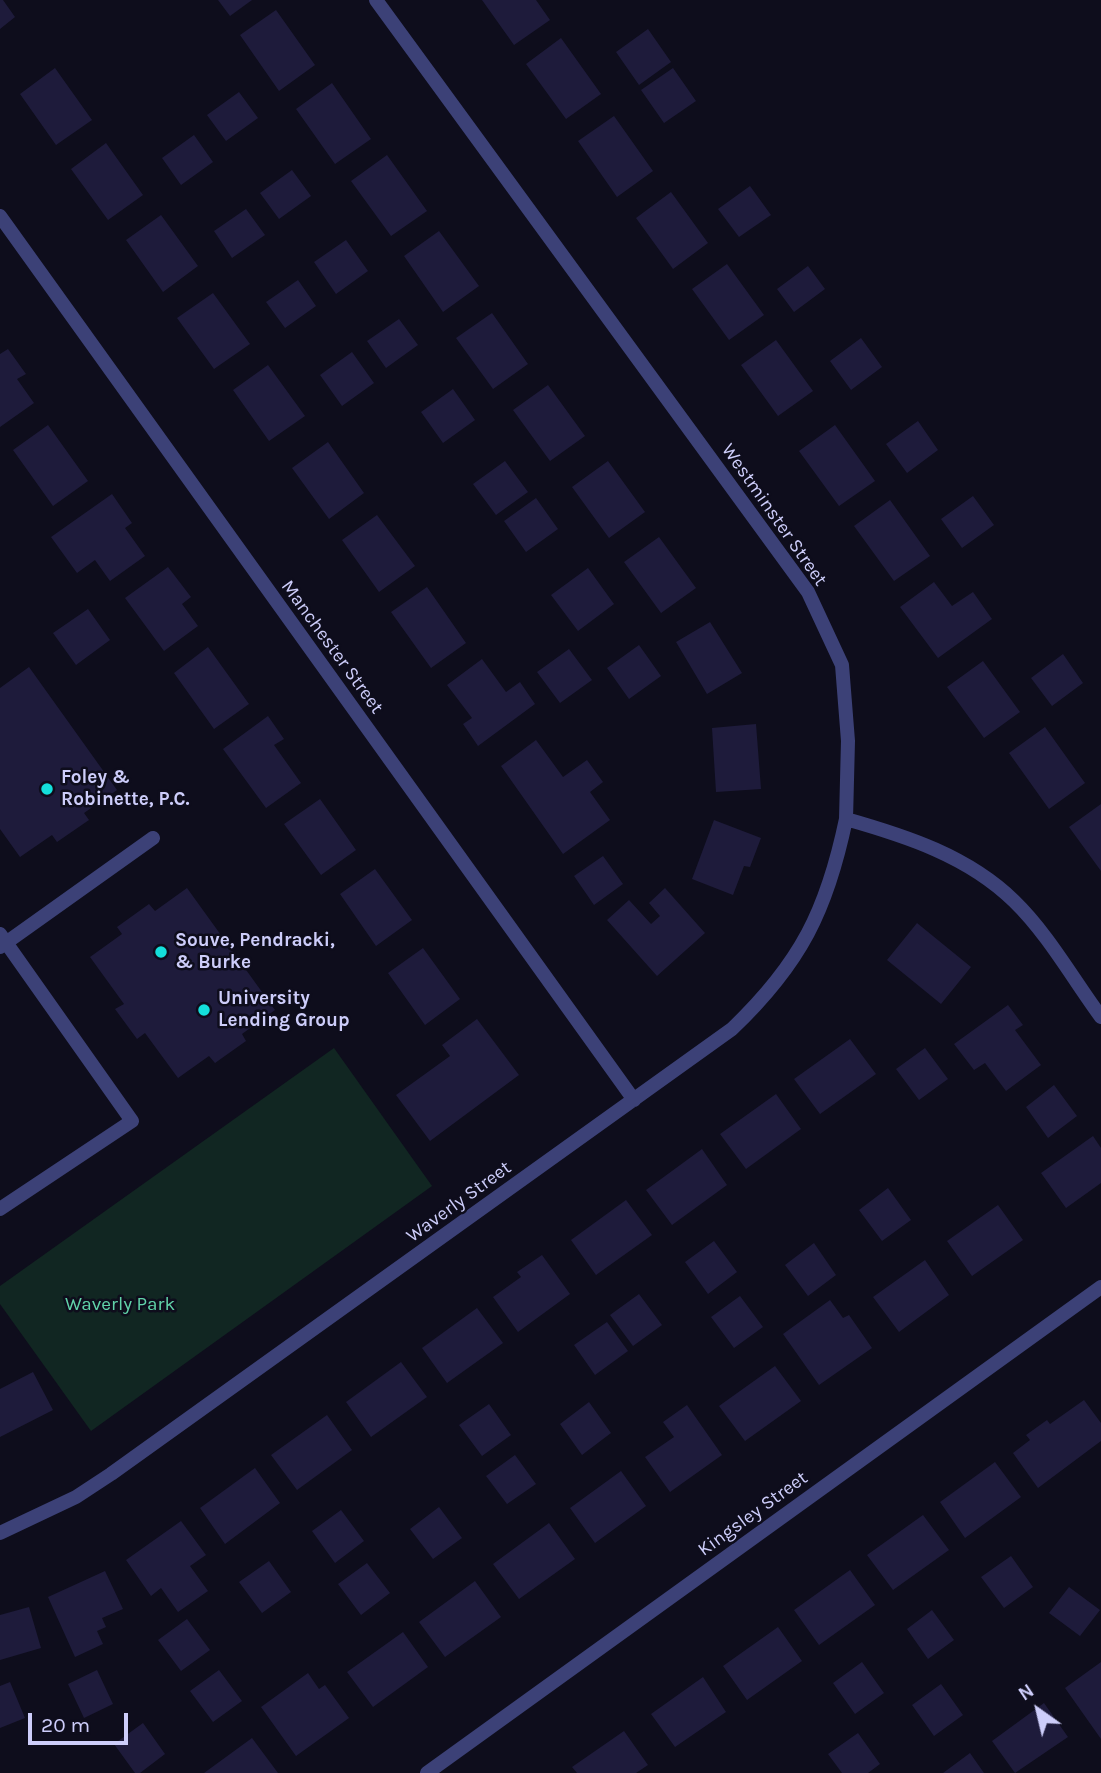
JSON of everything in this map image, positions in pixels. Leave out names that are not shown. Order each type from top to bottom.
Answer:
[{"type":"street","name":"Westminster Street","points":[[376,0],[808,592],[842,665],[848,741],[846,818]]},
{"type":"street","name":"Manchester Street","points":[[0,216],[634,1100]]},
{"type":"street","points":[[846,818],[948,854],[983,875],[1014,901],[1034,923],[1101,1017]]},
{"type":"street","name":"Waverly Street","points":[[0,1532],[76,1497],[111,1474],[733,1029],[759,1004],[807,936],[823,903],[836,865],[846,818]]},
{"type":"street","points":[[0,1209],[132,1121],[2,941],[153,838]]},
{"type":"street","name":"Kingsley Street","points":[[427,1773],[1101,1287]]},
{"type":"green space","name":"Waverly Park","points":[[334,1048],[432,1186],[91,1431],[0,1304],[0,1286]]},
{"type":"building","points":[[0,0],[3,0],[15,17],[0,29]]},
{"type":"building","points":[[218,0],[252,0],[230,16]]},
{"type":"building","points":[[482,0],[536,0],[550,20],[514,45]]},
{"type":"building","points":[[276,10],[315,65],[279,91],[240,35]]},
{"type":"building","points":[[648,29],[671,62],[639,85],[616,52]]},
{"type":"building","points":[[561,38],[601,94],[566,119],[526,64]]},
{"type":"building","points":[[55,68],[92,120],[56,145],[20,94]]},
{"type":"building","points":[[673,68],[696,101],[664,123],[641,90]]},
{"type":"building","points":[[332,83],[371,139],[335,164],[296,109]]},
{"type":"building","points":[[239,92],[258,118],[226,141],[207,115]]},
{"type":"building","points":[[614,116],[653,171],[617,197],[578,141]]},
{"type":"building","points":[[194,135],[213,162],[181,185],[162,158]]},
{"type":"building","points":[[106,143],[143,195],[108,220],[71,169]]},
{"type":"building","points":[[387,155],[427,211],[391,236],[351,181]]},
{"type":"building","points":[[292,170],[311,196],[279,219],[260,193]]},
{"type":"building","points":[[750,186],[771,215],[739,237],[718,209]]},
{"type":"building","points":[[671,192],[708,243],[673,269],[636,218]]},
{"type":"building","points":[[246,209],[265,235],[232,258],[214,231]]},
{"type":"building","points":[[161,215],[198,266],[163,292],[126,240]]},
{"type":"building","points":[[439,231],[479,286],[443,312],[404,256]]},
{"type":"building","points":[[346,240],[368,271],[336,294],[314,262]]},
{"type":"building","points":[[727,264],[764,315],[729,340],[692,289]]},
{"type":"building","points":[[808,266],[825,289],[794,312],[777,289]]},
{"type":"building","points":[[298,280],[316,306],[285,328],[266,302]]},
{"type":"building","points":[[213,293],[250,344],[214,369],[177,318]]},
{"type":"building","points":[[492,313],[528,364],[493,389],[456,338]]},
{"type":"building","points":[[399,319],[418,345],[386,368],[367,341]]},
{"type":"building","points":[[861,338],[882,367],[851,390],[830,361]]},
{"type":"building","points":[[776,340],[813,391],[778,416],[741,365]]},
{"type":"building","points":[[8,349],[26,374],[17,379],[34,403],[0,427],[0,354]]},
{"type":"building","points":[[352,352],[374,383],[342,406],[320,375]]},
{"type":"building","points":[[268,365],[305,416],[269,441],[233,390]]},
{"type":"building","points":[[548,385],[585,436],[550,461],[513,410]]},
{"type":"building","points":[[453,389],[475,420],[443,443],[421,412]]},
{"type":"building","points":[[918,421],[938,450],[907,473],[886,444]]},
{"type":"building","points":[[48,425],[88,481],[53,506],[13,450]]},
{"type":"building","points":[[835,425],[875,481],[839,506],[799,451]]},
{"type":"building","points":[[328,442],[364,493],[329,519],[292,468]]},
{"type":"building","points":[[505,461],[528,492],[496,515],[473,484]]},
{"type":"building","points":[[608,461],[645,512],[609,538],[572,487]]},
{"type":"building","points":[[112,494],[132,523],[125,528],[145,556],[110,581],[95,560],[77,573],[51,537]]},
{"type":"building","points":[[973,496],[994,525],[962,548],[941,519]]},
{"type":"building","points":[[536,498],[558,529],[526,552],[504,521]]},
{"type":"building","points":[[890,500],[930,556],[894,581],[854,526]]},
{"type":"building","points":[[377,515],[415,566],[379,592],[342,540]]},
{"type":"building","points":[[659,537],[696,588],[661,613],[624,562]]},
{"type":"building","points":[[168,567],[191,597],[182,604],[198,626],[164,651],[125,598]]},
{"type":"building","points":[[588,568],[614,604],[578,631],[551,595]]},
{"type":"building","points":[[934,582],[952,606],[973,592],[992,619],[938,658],[900,607]]},
{"type":"building","points":[[427,587],[466,643],[431,668],[391,612]]},
{"type":"building","points":[[88,609],[110,640],[76,665],[53,633]]},
{"type":"building","points":[[710,622],[742,673],[707,694],[676,642]]},
{"type":"building","points":[[639,645],[661,676],[629,699],[607,668]]},
{"type":"building","points":[[208,647],[249,704],[214,729],[174,673]]},
{"type":"building","points":[[569,649],[592,680],[560,703],[537,672]]},
{"type":"building","points":[[1063,654],[1083,683],[1052,706],[1031,678]]},
{"type":"building","points":[[482,659],[506,692],[520,682],[535,704],[478,746],[463,724],[472,718],[447,685]]},
{"type":"building","points":[[983,661],[1020,712],[984,738],[947,687]]},
{"type":"building","points":[[29,667],[117,790],[84,813],[89,820],[57,842],[52,835],[20,857],[0,829],[0,688]]},
{"type":"building","points":[[268,716],[284,739],[274,745],[301,783],[266,808],[223,749]]},
{"type":"building","points":[[756,724],[761,789],[716,792],[712,728]]},
{"type":"building","points":[[1045,727],[1085,783],[1049,809],[1009,753]]},
{"type":"building","points":[[536,740],[563,777],[587,760],[603,782],[590,792],[610,820],[563,854],[501,766]]},
{"type":"building","points":[[320,799],[356,850],[321,875],[284,824]]},
{"type":"building","points":[[1101,804],[1101,871],[1069,827]]},
{"type":"building","points":[[714,820],[761,838],[750,867],[744,866],[733,895],[692,879]]},
{"type":"building","points":[[603,856],[623,884],[594,905],[574,876]]},
{"type":"building","points":[[375,869],[412,920],[376,946],[340,894]]},
{"type":"building","points":[[187,888],[275,1010],[242,1034],[246,1041],[215,1063],[209,1056],[178,1078],[145,1033],[137,1039],[115,1009],[124,1004],[90,957],[122,934],[117,927],[149,904],[155,911]]},
{"type":"building","points":[[665,888],[705,933],[657,976],[607,920],[629,900],[651,924],[660,916],[649,903]]},
{"type":"building","points":[[917,923],[971,967],[941,1004],[887,960]]},
{"type":"building","points":[[423,948],[460,999],[425,1025],[388,973]]},
{"type":"building","points":[[1008,1005],[1023,1025],[1015,1030],[1041,1065],[1006,1091],[985,1063],[974,1070],[954,1044]]},
{"type":"building","points":[[477,1019],[519,1075],[430,1141],[396,1095],[450,1056],[442,1045]]},
{"type":"building","points":[[850,1039],[876,1074],[820,1114],[794,1079]]},
{"type":"building","points":[[925,1048],[948,1079],[919,1100],[896,1069]]},
{"type":"building","points":[[1054,1085],[1077,1116],[1048,1138],[1026,1107]]},
{"type":"building","points":[[776,1094],[801,1129],[746,1169],[720,1134]]},
{"type":"building","points":[[1093,1136],[1101,1148],[1101,1183],[1066,1208],[1041,1173]]},
{"type":"building","points":[[702,1149],[727,1185],[672,1225],[646,1190]]},
{"type":"building","points":[[888,1188],[911,1220],[882,1241],[859,1210]]},
{"type":"building","points":[[626,1200],[652,1235],[596,1275],[571,1240]]},
{"type":"building","points":[[998,1205],[1023,1240],[972,1276],[947,1241]]},
{"type":"building","points":[[714,1241],[737,1272],[708,1294],[685,1262]]},
{"type":"building","points":[[814,1243],[836,1275],[808,1296],[785,1265]]},
{"type":"building","points":[[542,1255],[570,1294],[518,1332],[493,1297],[521,1277],[517,1272]]},
{"type":"building","points":[[925,1260],[949,1295],[899,1332],[873,1297]]},
{"type":"building","points":[[639,1294],[662,1325],[633,1346],[610,1315]]},
{"type":"building","points":[[740,1296],[763,1327],[734,1348],[711,1317]]},
{"type":"building","points":[[830,1300],[843,1318],[849,1315],[872,1348],[819,1385],[783,1334]]},
{"type":"building","points":[[477,1308],[503,1343],[447,1383],[422,1348]]},
{"type":"building","points":[[607,1322],[628,1351],[595,1375],[574,1345]]},
{"type":"building","points":[[401,1362],[427,1397],[371,1437],[346,1402]]},
{"type":"building","points":[[775,1366],[801,1401],[745,1441],[719,1406]]},
{"type":"building","points":[[33,1372],[53,1410],[0,1437],[0,1389]]},
{"type":"building","points":[[1084,1400],[1101,1423],[1101,1441],[1038,1488],[1013,1453],[1030,1440],[1026,1435],[1047,1420],[1050,1424]]},
{"type":"building","points":[[589,1402],[611,1433],[582,1455],[560,1424]]},
{"type":"building","points":[[489,1404],[511,1435],[482,1456],[459,1425]]},
{"type":"building","points":[[687,1405],[722,1455],[670,1492],[645,1457],[674,1437],[663,1422]]},
{"type":"building","points":[[327,1415],[352,1450],[297,1490],[271,1455]]},
{"type":"building","points":[[515,1455],[536,1484],[507,1504],[486,1476]]},
{"type":"building","points":[[995,1462],[1021,1497],[965,1538],[940,1502]]},
{"type":"building","points":[[255,1468],[280,1503],[225,1544],[200,1508]]},
{"type":"building","points":[[621,1471],[646,1506],[595,1543],[570,1508]]},
{"type":"building","points":[[439,1507],[462,1538],[433,1559],[410,1529]]},
{"type":"building","points":[[341,1510],[364,1541],[335,1563],[312,1531]]},
{"type":"building","points":[[923,1515],[949,1550],[893,1590],[867,1555]]},
{"type":"building","points":[[181,1521],[206,1555],[190,1566],[208,1591],[178,1612],[161,1588],[151,1596],[126,1560]]},
{"type":"building","points":[[549,1523],[575,1559],[519,1599],[493,1564]]},
{"type":"building","points":[[1011,1556],[1033,1587],[1004,1608],[981,1577]]},
{"type":"building","points":[[269,1561],[291,1592],[262,1613],[239,1582]]},
{"type":"building","points":[[367,1563],[390,1593],[361,1615],[338,1584]]},
{"type":"building","points":[[850,1570],[875,1605],[819,1645],[794,1610]]},
{"type":"building","points":[[105,1571],[123,1609],[102,1618],[106,1627],[97,1631],[103,1644],[75,1657],[48,1597]]},
{"type":"building","points":[[475,1581],[501,1617],[445,1657],[419,1622]]},
{"type":"building","points":[[1069,1587],[1100,1610],[1080,1636],[1049,1613]]},
{"type":"building","points":[[29,1607],[41,1648],[0,1660],[0,1615]]},
{"type":"building","points":[[932,1610],[954,1640],[928,1659],[907,1629]]},
{"type":"building","points":[[187,1619],[210,1650],[181,1671],[158,1640]]},
{"type":"building","points":[[778,1627],[802,1661],[747,1700],[723,1666]]},
{"type":"building","points":[[403,1632],[428,1667],[373,1707],[347,1672]]},
{"type":"building","points":[[862,1662],[884,1693],[855,1714],[833,1683]]},
{"type":"building","points":[[1101,1662],[1101,1739],[1065,1688]]},
{"type":"building","points":[[97,1670],[113,1704],[84,1718],[68,1684]]},
{"type":"building","points":[[219,1670],[242,1701],[213,1722],[190,1691]]},
{"type":"building","points":[[308,1673],[319,1689],[325,1685],[349,1718],[296,1756],[261,1707]]},
{"type":"building","points":[[703,1677],[726,1712],[675,1747],[651,1714]]},
{"type":"building","points":[[10,1682],[25,1718],[0,1728],[0,1686]]},
{"type":"building","points":[[941,1684],[963,1715],[934,1736],[912,1705]]},
{"type":"building","points":[[1044,1703],[1068,1737],[1015,1773],[992,1741]]},
{"type":"building","points":[[143,1723],[165,1754],[140,1773],[135,1773],[114,1744]]},
{"type":"building","points":[[624,1731],[648,1765],[636,1773],[577,1773],[572,1767]]},
{"type":"building","points":[[858,1733],[880,1764],[868,1773],[842,1773],[828,1754]]},
{"type":"building","points":[[252,1738],[278,1773],[204,1773]]},
{"type":"building","points":[[970,1753],[984,1773],[943,1773]]},
{"type":"place","name":"Foley & Robinette, P.C.","points":[[47,789]]},
{"type":"place","name":"Souve, Pendracki, & Burke","points":[[161,952]]},
{"type":"place","name":"University Lending Group","points":[[204,1010]]}]
